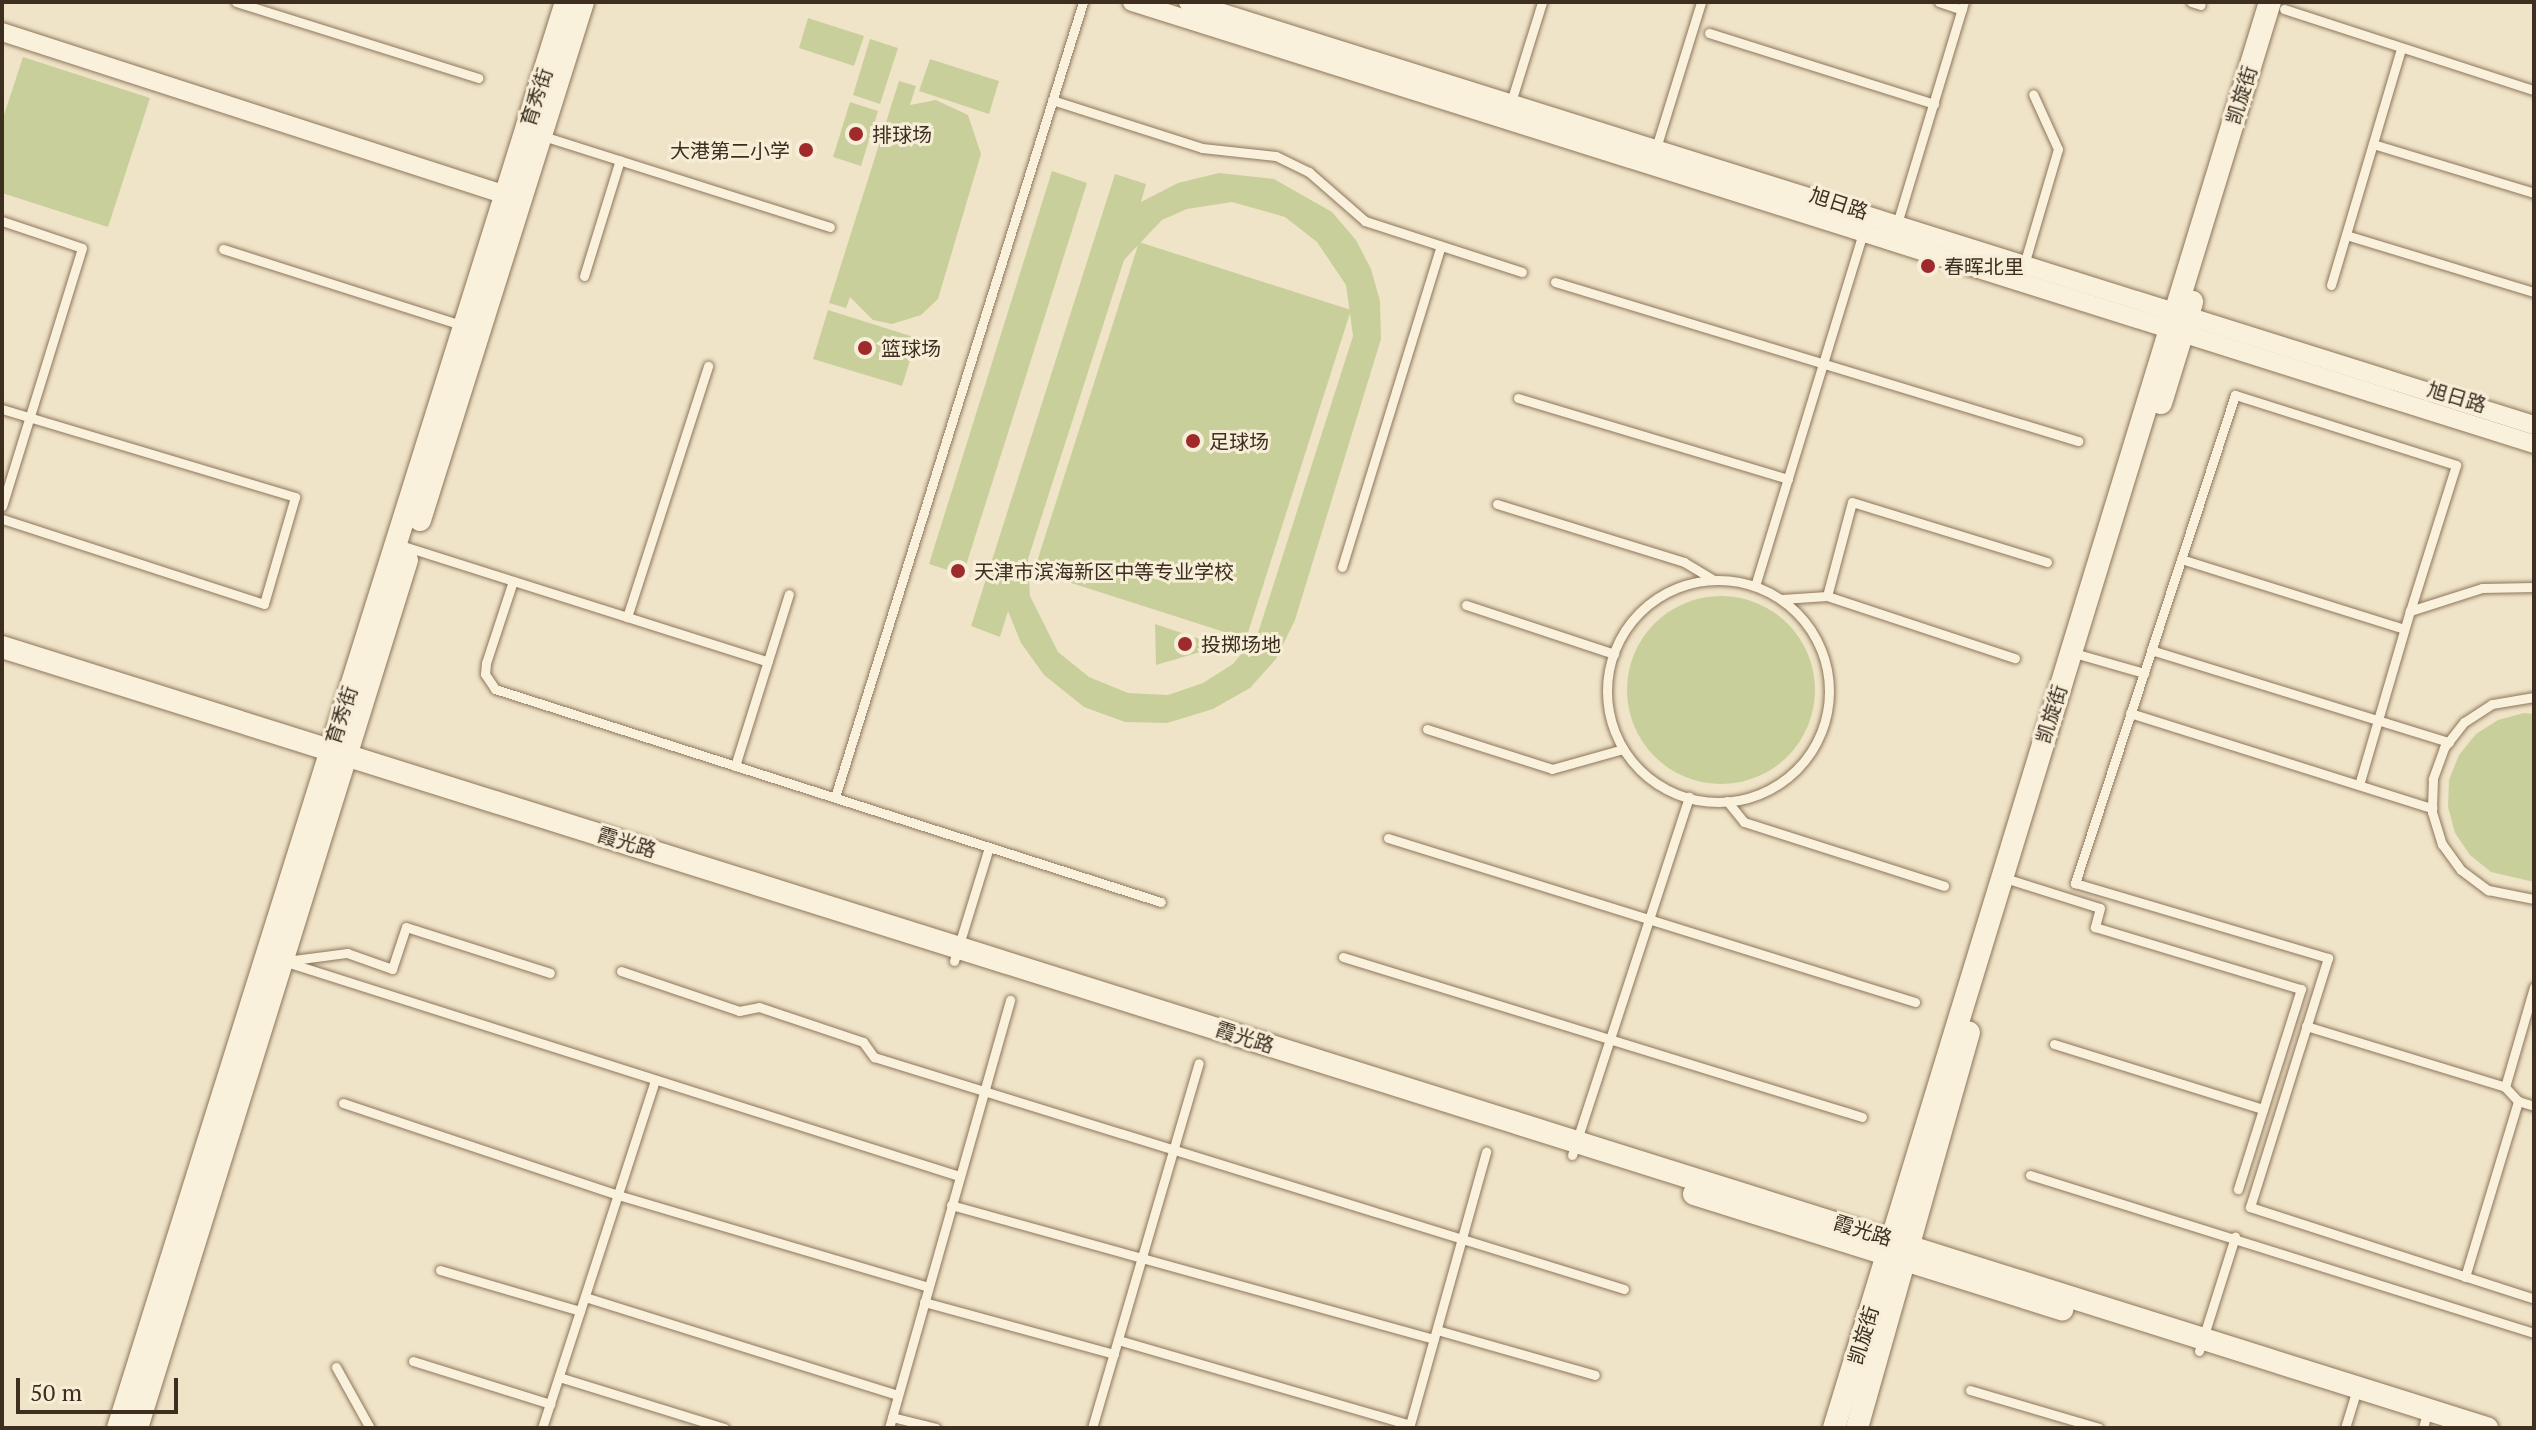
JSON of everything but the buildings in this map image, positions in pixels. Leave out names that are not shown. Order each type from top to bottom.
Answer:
[{"type":"street","name":"育秀街","points":[[137,1428],[274,958],[533,133],[566,2]]},
{"type":"street","name":"育秀街","points":[[533,133],[583,2]]},
{"type":"street","name":"旭日路","points":[[1132,2],[1152,5],[1508,111],[1865,224],[1892,242],[2021,274],[2178,323],[2534,425]]},
{"type":"street","name":"旭日路","points":[[1188,2],[1508,111]]},
{"type":"street","name":"凯旋街","points":[[1857,1428],[1899,1250],[2178,323],[2280,4]]},
{"type":"street","points":[[2,32],[513,197]]},
{"type":"street","name":"旭日路","points":[[1865,224],[1897,224],[2021,274]]},
{"type":"street","name":"旭日路","points":[[2178,323],[2534,444]]},
{"type":"street","name":"凯旋街","points":[[1834,1428],[1899,1250],[2081,655],[2178,323]]},
{"type":"street","name":"霞光路","points":[[2,647],[336,758],[2200,1344],[2356,1394],[2430,1422],[2487,1428]]},
{"type":"street","name":"霞光路","points":[[2,662],[336,758]]},
{"type":"street","name":"育秀街","points":[[118,1428],[274,958]]},
{"type":"lane","points":[[236,2],[478,78]]},
{"type":"lane","points":[[835,797],[1083,2]]},
{"type":"lane","points":[[1508,111],[1542,2]]},
{"type":"lane","points":[[1653,157],[1701,2]]},
{"type":"lane","points":[[1892,242],[1963,6],[1939,2]]},
{"type":"lane","points":[[2280,4],[2401,48],[2534,90]]},
{"type":"lane","points":[[1709,33],[1934,104]]},
{"type":"lane","points":[[2331,285],[2401,48]]},
{"type":"lane","points":[[2021,274],[2058,149],[2033,94]]},
{"type":"lane","points":[[1052,100],[1202,148],[1276,156],[1309,172],[1365,221],[1522,272]]},
{"type":"lane","points":[[533,133],[830,227]]},
{"type":"lane","points":[[2373,144],[2534,193]]},
{"type":"lane","points":[[584,276],[620,160]]},
{"type":"lane","points":[[2,221],[82,248],[32,418],[2,506]]},
{"type":"lane","points":[[1755,586],[1865,224]]},
{"type":"lane","points":[[2346,235],[2534,292]]},
{"type":"lane","points":[[1342,567],[1441,246]]},
{"type":"lane","points":[[223,249],[472,328]]},
{"type":"lane","points":[[1555,282],[2078,441]]},
{"type":"lane","points":[[627,617],[708,366]]},
{"type":"lane","points":[[2359,785],[2456,465],[2235,395],[2075,883],[2328,958],[2250,1207],[2534,1299]]},
{"type":"lane","points":[[1518,398],[1788,479]]},
{"type":"lane","points":[[2,409],[295,497],[264,604],[2,519]]},
{"type":"lane","points":[[1827,596],[1852,502],[2047,562]]},
{"type":"lane","points":[[1497,504],[1684,562],[1712,579],[1755,586],[1782,599],[1808,624],[1824,655],[1830,690],[1825,725],[1809,756],[1784,781],[1752,797],[1727,801],[1689,797],[1648,778],[1623,749],[1609,713],[1607,675],[1614,654],[1642,608],[1675,588],[1712,579]]},
{"type":"lane","points":[[404,546],[768,662]]},
{"type":"lane","points":[[2181,559],[2404,629]]},
{"type":"lane","points":[[513,581],[486,663],[485,674],[495,689],[1161,902]]},
{"type":"lane","points":[[2410,611],[2482,588],[2534,587]]},
{"type":"lane","points":[[735,766],[789,594]]},
{"type":"lane","points":[[1782,599],[1827,596],[2015,658]]},
{"type":"lane","points":[[1466,605],[1614,654]]},
{"type":"lane","points":[[2151,650],[2449,742]]},
{"type":"lane","points":[[2081,655],[2144,673]]},
{"type":"lane","points":[[2534,697],[2492,704],[2464,722],[2449,742],[2433,779],[2432,808],[2442,844],[2461,870],[2488,890],[2534,899]]},
{"type":"lane","points":[[2130,713],[2432,808]]},
{"type":"lane","points":[[1427,729],[1552,769],[1623,749]]},
{"type":"lane","points":[[1574,1148],[1689,797]]},
{"type":"lane","points":[[1727,801],[1744,822],[1944,886]]},
{"type":"lane","points":[[1388,838],[1915,1002]]},
{"type":"lane","points":[[957,954],[989,847]]},
{"type":"lane","points":[[2011,880],[2100,908],[2095,927],[2301,989],[2238,1189]]},
{"type":"lane","points":[[274,958],[347,953],[392,969],[406,927],[550,973]]},
{"type":"lane","points":[[1343,957],[1862,1117]]},
{"type":"lane","points":[[274,958],[959,1176]]},
{"type":"lane","points":[[621,971],[739,1011],[759,1007],[863,1042],[874,1057],[1624,1289]]},
{"type":"lane","points":[[2505,1087],[2534,987]]},
{"type":"lane","points":[[889,1428],[1010,1000]]},
{"type":"lane","points":[[2306,1026],[2505,1087],[2518,1101],[2534,1106]]},
{"type":"lane","points":[[2054,1044],[2263,1109]]},
{"type":"lane","points":[[1092,1428],[1199,1063]]},
{"type":"lane","points":[[542,1428],[655,1080]]},
{"type":"lane","points":[[2465,1277],[2518,1101]]},
{"type":"lane","points":[[343,1103],[618,1195],[928,1287]]},
{"type":"lane","points":[[1118,1340],[1410,1426],[1486,1152]]},
{"type":"lane","points":[[2030,1175],[2534,1333]]},
{"type":"lane","points":[[951,1205],[1141,1259],[1595,1375]]},
{"type":"lane","points":[[2200,1344],[2235,1237]]},
{"type":"lane","points":[[440,1270],[580,1311]]},
{"type":"lane","points":[[585,1297],[898,1395]]},
{"type":"lane","points":[[924,1302],[1114,1354]]},
{"type":"lane","points":[[413,1361],[550,1404]]},
{"type":"lane","points":[[336,1367],[370,1428]]},
{"type":"lane","points":[[559,1377],[724,1428]]},
{"type":"lane","points":[[1970,1390],[2099,1428]]},
{"type":"lane","points":[[2345,1428],[2356,1394]]},
{"type":"lane","points":[[892,1417],[936,1428]]},
{"type":"green space","points":[[808,18],[864,36],[854,66],[799,48]]},
{"type":"green space","name":"排球场","points":[[870,39],[898,48],[880,104],[853,95]]},
{"type":"green space","points":[[23,57],[150,98],[108,227],[2,193],[2,121]]},
{"type":"green space","points":[[930,59],[999,81],[989,114],[919,91]]},
{"type":"green space","points":[[899,81],[916,86],[910,105],[936,100],[968,115],[981,154],[938,299],[921,315],[892,324],[873,320],[850,297],[846,308],[829,303]]},
{"type":"green space","name":"排球场","points":[[850,102],[878,111],[861,166],[833,157]]},
{"type":"green space","points":[[1052,171],[1087,183],[963,575],[929,564]]},
{"type":"green space","points":[[1219,173],[1274,179],[1332,212],[1356,240],[1371,269],[1380,301],[1381,339],[1295,620],[1276,659],[1250,688],[1213,709],[1167,723],[1125,722],[1084,707],[1044,675],[1021,643],[1008,611],[1000,637],[971,626],[1115,174],[1146,184],[1141,202],[1178,183]],"holes":[[[1232,202],[1285,217],[1317,242],[1346,285],[1353,336],[1258,633],[1233,664],[1203,683],[1168,695],[1128,693],[1089,677],[1058,652],[1030,596],[1028,559],[1124,260],[1162,220],[1187,209]]]},
{"type":"green space","name":"足球场","points":[[1139,242],[1351,310],[1246,639],[1034,571]]},
{"type":"green space","name":"篮球场","points":[[828,310],[917,338],[902,386],[813,359]]},
{"type":"green space","points":[[1721,596],[1739,597],[1757,603],[1788,623],[1808,654],[1814,672],[1814,708],[1808,726],[1788,757],[1757,777],[1739,783],[1721,784],[1703,783],[1685,777],[1654,757],[1634,726],[1628,708],[1627,690],[1628,672],[1634,654],[1654,623],[1685,603],[1703,597]]},
{"type":"green space","name":"投掷场地","points":[[1155,624],[1221,646],[1156,665]]},
{"type":"green space","points":[[2524,713],[2534,714],[2534,882],[2491,872],[2470,855],[2455,833],[2448,807],[2449,780],[2459,755],[2476,734],[2498,720]]},
{"type":"place","name":"排球场","points":[[856,134]]},
{"type":"place","name":"大港第二小学","points":[[806,150]]},
{"type":"place","name":"春晖北里","points":[[1928,266]]},
{"type":"place","name":"篮球场","points":[[865,348]]},
{"type":"place","name":"足球场","points":[[1193,441]]},
{"type":"place","name":"天津市滨海新区中等专业学校","points":[[958,571]]},
{"type":"place","name":"投掷场地","points":[[1185,644]]}]
